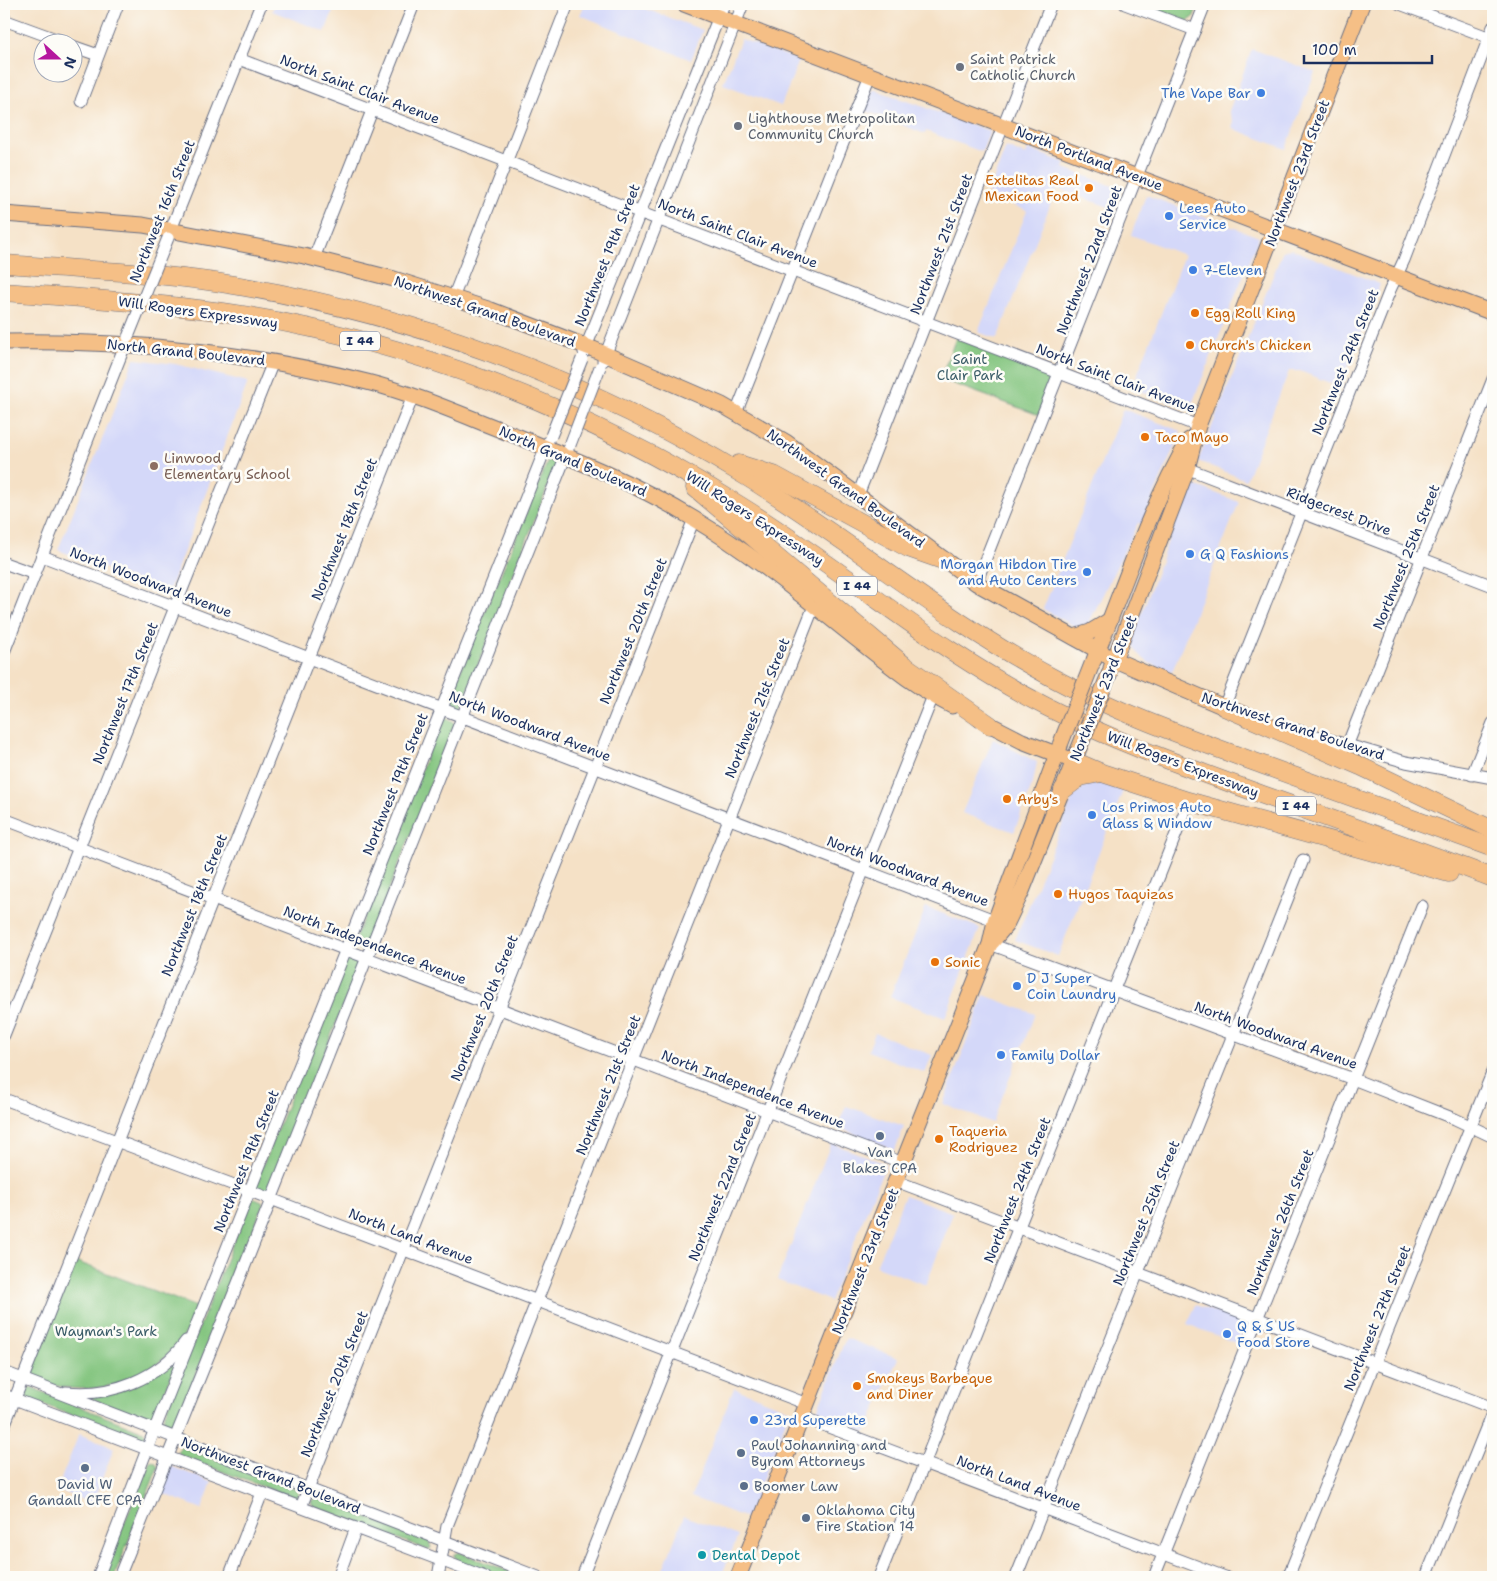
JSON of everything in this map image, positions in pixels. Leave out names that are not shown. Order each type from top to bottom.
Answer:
[{"type":"highway","name":"Will Rogers Expressway","points":[[4,264],[106,271],[211,282],[303,298],[377,316],[471,346],[564,382],[627,410],[710,455],[782,499],[954,620],[1057,680],[1152,724],[1493,848]]},
{"type":"highway","name":"Will Rogers Expressway","points":[[4,292],[111,300],[225,312],[369,344],[461,372],[551,406],[667,462],[774,528],[940,644],[1047,707],[1139,750],[1493,878]]},
{"type":"highway","points":[[710,455],[774,475],[908,548],[945,561]]},
{"type":"highway","points":[[667,462],[748,535],[904,665],[990,724]]},
{"type":"highway","points":[[1224,707],[1360,766],[1493,830]]},
{"type":"highway","points":[[1076,757],[1102,773],[1188,801],[1493,885]]},
{"type":"highway","points":[[1062,790],[1080,777],[1102,773]]},
{"type":"main road","name":"North Portland Avenue","points":[[684,4],[722,10],[736,23],[1493,313]]},
{"type":"main road","name":"Northwest 23rd Street","points":[[1001,923],[1058,750],[1110,620],[1198,426],[1362,4]]},
{"type":"main road","name":"Northwest Grand Boulevard","points":[[4,214],[51,217],[314,258],[394,279],[453,298],[603,360],[680,385],[736,413],[786,442],[976,583],[1074,637],[1095,657],[1112,666],[1224,707]]},
{"type":"main road","name":"North Grand Boulevard","points":[[4,342],[127,341],[273,362],[367,382],[548,442],[568,450],[644,490],[736,546],[933,696],[990,724],[1076,757]]},
{"type":"main road","name":"Northwest 23rd Street","points":[[738,1577],[990,944],[1076,757],[1112,666],[1181,466]]},
{"type":"main road","points":[[1074,637],[1090,632],[1110,620]]},
{"type":"street","points":[[80,101],[118,4]]},
{"type":"street","name":"Northwest 16th Street","points":[[4,652],[260,4]]},
{"type":"street","points":[[314,258],[414,4]]},
{"type":"street","points":[[453,298],[568,4]]},
{"type":"street","points":[[119,1577],[367,958],[743,4]]},
{"type":"street","name":"Northwest 21st Street","points":[[858,495],[1051,4]]},
{"type":"street","points":[[1125,4],[1194,30]]},
{"type":"street","name":"Northwest 22nd Street","points":[[976,583],[1205,4]]},
{"type":"street","points":[[1400,4],[1492,34]]},
{"type":"street","name":"Northwest 19th Street","points":[[98,1577],[195,1327],[441,708],[722,10]]},
{"type":"street","points":[[4,20],[37,32]]},
{"type":"street","name":"Northwest 24th Street","points":[[1224,707],[1492,34]]},
{"type":"street","points":[[82,49],[98,55]]},
{"type":"street","name":"North Saint Clair Avenue","points":[[239,59],[1198,426]]},
{"type":"street","points":[[736,413],[870,75]]},
{"type":"street","name":"Northwest 17th Street","points":[[4,1035],[273,362]]},
{"type":"street","name":"Northwest 25th Street","points":[[1347,746],[1493,379]]},
{"type":"street","name":"Northwest 18th Street","points":[[4,1426],[9,1397],[22,1379],[413,396]]},
{"type":"street","name":"Ridgecrest Drive","points":[[1181,466],[1493,586]]},
{"type":"street","name":"Northwest 20th Street","points":[[301,1508],[694,519]]},
{"type":"street","name":"North Woodward Avenue","points":[[42,556],[1001,923]]},
{"type":"street","points":[[4,563],[35,574]]},
{"type":"street","name":"Northwest 21st Street","points":[[438,1577],[447,1526],[814,606]]},
{"type":"street","name":"Northwest 22nd Street","points":[[582,1577],[933,696]]},
{"type":"street","name":"Northwest Grand Boulevard","points":[[1224,707],[1347,746],[1406,762],[1493,778]]},
{"type":"street","points":[[1472,775],[1493,723]]},
{"type":"street","name":"Northwest 24th Street","points":[[879,1577],[1184,814]]},
{"type":"street","name":"North Independence Avenue","points":[[4,819],[903,1163]]},
{"type":"street","name":"Northwest 25th Street","points":[[1016,1577],[1303,860]]},
{"type":"street","name":"Northwest 26th Street","points":[[1154,1577],[1422,906]]},
{"type":"street","name":"North Woodward Avenue","points":[[990,944],[1353,1079],[1470,1126],[1493,1138]]},
{"type":"street","name":"Northwest 27th Street","points":[[1288,1577],[1493,1070]]},
{"type":"street","name":"North Land Avenue","points":[[4,1099],[672,1352],[924,1463],[1225,1577]]},
{"type":"street","points":[[896,1181],[1376,1362],[1493,1409],[1426,1577]]},
{"type":"street","points":[[52,1390],[95,1392],[108,1390],[151,1374],[175,1354],[195,1327]]},
{"type":"street","name":"Northwest Grand Boulevard","points":[[4,1372],[538,1577]]},
{"type":"street","points":[[9,1397],[485,1577]]},
{"type":"street","points":[[229,1577],[262,1492]]},
{"type":"street","points":[[338,1577],[356,1528]]},
{"type":"shaded area","points":[[275,4],[336,4],[325,32],[272,11]]},
{"type":"shaded area","points":[[585,4],[632,4],[703,30],[691,60],[580,15]]},
{"type":"shaded area","points":[[741,39],[799,60],[781,106],[723,84]]},
{"type":"shaded area","points":[[1252,49],[1315,72],[1286,149],[1232,128],[1234,122],[1229,111]]},
{"type":"shaded area","points":[[873,89],[990,131],[982,152],[926,131],[925,134],[864,110]]},
{"type":"shaded area","points":[[1006,147],[1026,155],[1028,149],[1066,163],[1064,168],[1121,189],[1114,209],[1057,188],[997,339],[978,332],[1027,211],[988,194]]},
{"type":"shaded area","points":[[1146,195],[1259,237],[1190,409],[1132,388],[1184,255],[1131,235]]},
{"type":"shaded area","points":[[1291,249],[1380,284],[1340,387],[1300,371],[1289,371],[1246,480],[1198,461],[1283,251]]},
{"type":"shaded area","name":"Linwood Elementary School","points":[[134,359],[175,364],[248,382],[168,593],[58,550]]},
{"type":"shaded area","points":[[1123,409],[1181,431],[1142,524],[1138,523],[1087,627],[1076,627],[1043,609]]},
{"type":"shaded area","name":"G Q Fashions","points":[[1189,483],[1239,502],[1172,672],[1149,663],[1139,655],[1134,648],[1133,638]]},
{"type":"shaded area","points":[[993,739],[1037,762],[1033,783],[1014,832],[962,813]]},
{"type":"shaded area","points":[[1093,780],[1123,791],[1058,956],[1015,940],[1074,795]]},
{"type":"shaded area","name":"Sonic","points":[[926,907],[980,928],[945,1018],[890,997]]},
{"type":"shaded area","points":[[984,995],[1035,1014],[992,1123],[943,1104]]},
{"type":"shaded area","points":[[875,1033],[932,1055],[925,1073],[868,1051]]},
{"type":"shaded area","name":"Van Blakes CPA","points":[[846,1106],[904,1126],[895,1150],[837,1127]]},
{"type":"shaded area","points":[[831,1143],[886,1164],[830,1301],[777,1280]]},
{"type":"shaded area","points":[[905,1195],[953,1213],[926,1285],[876,1266]]},
{"type":"shaded area","name":"Q & S US Food Store","points":[[1196,1305],[1246,1323],[1238,1344],[1187,1324]]},
{"type":"shaded area","name":"Smokeys Barbeque and Diner","points":[[846,1338],[898,1358],[866,1432],[816,1413]]},
{"type":"shaded area","points":[[734,1388],[790,1410],[747,1518],[691,1497]]},
{"type":"shaded area","name":"David W Gandall CFE CPA","points":[[79,1434],[114,1448],[92,1504],[57,1489]]},
{"type":"shaded area","points":[[170,1466],[212,1482],[202,1509],[159,1492]]},
{"type":"shaded area","points":[[684,1516],[738,1536],[721,1577],[660,1577]]},
{"type":"green space","points":[[1150,4],[1199,4],[1193,18],[1187,21],[1150,8]]},
{"type":"green space","name":"Saint Clair Park","points":[[956,338],[1046,373],[1051,380],[1039,415],[940,379]]},
{"type":"green space","points":[[550,456],[558,460],[461,708],[456,710],[449,707],[447,703]]},
{"type":"green space","points":[[445,716],[455,723],[365,949],[361,951],[352,947],[441,719]]},
{"type":"green space","points":[[351,957],[359,965],[270,1190],[266,1192],[258,1189],[255,1185],[345,959]]},
{"type":"green space","points":[[253,1198],[262,1202],[263,1205],[176,1425],[167,1427],[162,1421],[250,1200]]},
{"type":"green space","name":"Wayman's Park","points":[[75,1261],[199,1308],[185,1335],[171,1352],[158,1363],[129,1380],[113,1385],[79,1389],[45,1382],[35,1375],[33,1372],[34,1366]]},
{"type":"green space","name":"Wayman's Park","points":[[178,1358],[155,1415],[151,1419],[143,1420],[88,1397]]},
{"type":"green space","points":[[30,1387],[144,1432],[146,1437],[140,1440],[28,1399],[25,1392]]},
{"type":"green space","points":[[181,1447],[294,1489],[298,1492],[298,1496],[293,1498],[181,1456],[178,1452]]},
{"type":"green space","points":[[150,1461],[155,1462],[158,1467],[114,1577],[102,1577]]},
{"type":"green space","points":[[316,1498],[429,1541],[431,1548],[428,1550],[313,1506],[311,1501]]},
{"type":"green space","points":[[459,1552],[524,1577],[499,1577],[457,1561],[454,1555]]},
{"type":"place","name":"Saint Patrick Catholic Church","points":[[960,67]]},
{"type":"place","name":"The Vape Bar","points":[[1261,93]]},
{"type":"place","name":"Lighthouse Metropolitan Community Church","points":[[738,126]]},
{"type":"place","name":"Extelitas Real Mexican Food","points":[[1089,188]]},
{"type":"place","name":"Lees Auto Service","points":[[1169,216]]},
{"type":"place","name":"7-Eleven","points":[[1193,270]]},
{"type":"place","name":"Egg Roll King","points":[[1195,313]]},
{"type":"place","name":"Church's Chicken","points":[[1190,345]]},
{"type":"place","name":"Taco Mayo","points":[[1145,437]]},
{"type":"place","name":"Linwood Elementary School","points":[[154,466]]},
{"type":"place","name":"G Q Fashions","points":[[1190,554]]},
{"type":"place","name":"Morgan Hibdon Tire and Auto Centers","points":[[1087,572]]},
{"type":"place","name":"Arby's","points":[[1007,799]]},
{"type":"place","name":"Los Primos Auto Glass & Window","points":[[1092,815]]},
{"type":"place","name":"Hugos Taquizas","points":[[1058,894]]},
{"type":"place","name":"Sonic","points":[[935,962]]},
{"type":"place","name":"D J Super Coin Laundry","points":[[1017,986]]},
{"type":"place","name":"Family Dollar","points":[[1001,1055]]},
{"type":"place","name":"Van Blakes CPA","points":[[880,1136]]},
{"type":"place","name":"Taqueria Rodriguez","points":[[939,1139]]},
{"type":"place","name":"Q & S US Food Store","points":[[1227,1334]]},
{"type":"place","name":"Smokeys Barbeque and Diner","points":[[857,1386]]},
{"type":"place","name":"23rd Superette","points":[[754,1420]]},
{"type":"place","name":"Paul Johanning and Byrom Attorneys","points":[[741,1453]]},
{"type":"place","name":"David W Gandall CFE CPA","points":[[85,1468]]},
{"type":"place","name":"Boomer Law","points":[[744,1486]]},
{"type":"place","name":"Oklahoma City Fire Station 14","points":[[806,1518]]},
{"type":"place","name":"Dental Depot","points":[[702,1555]]}]
